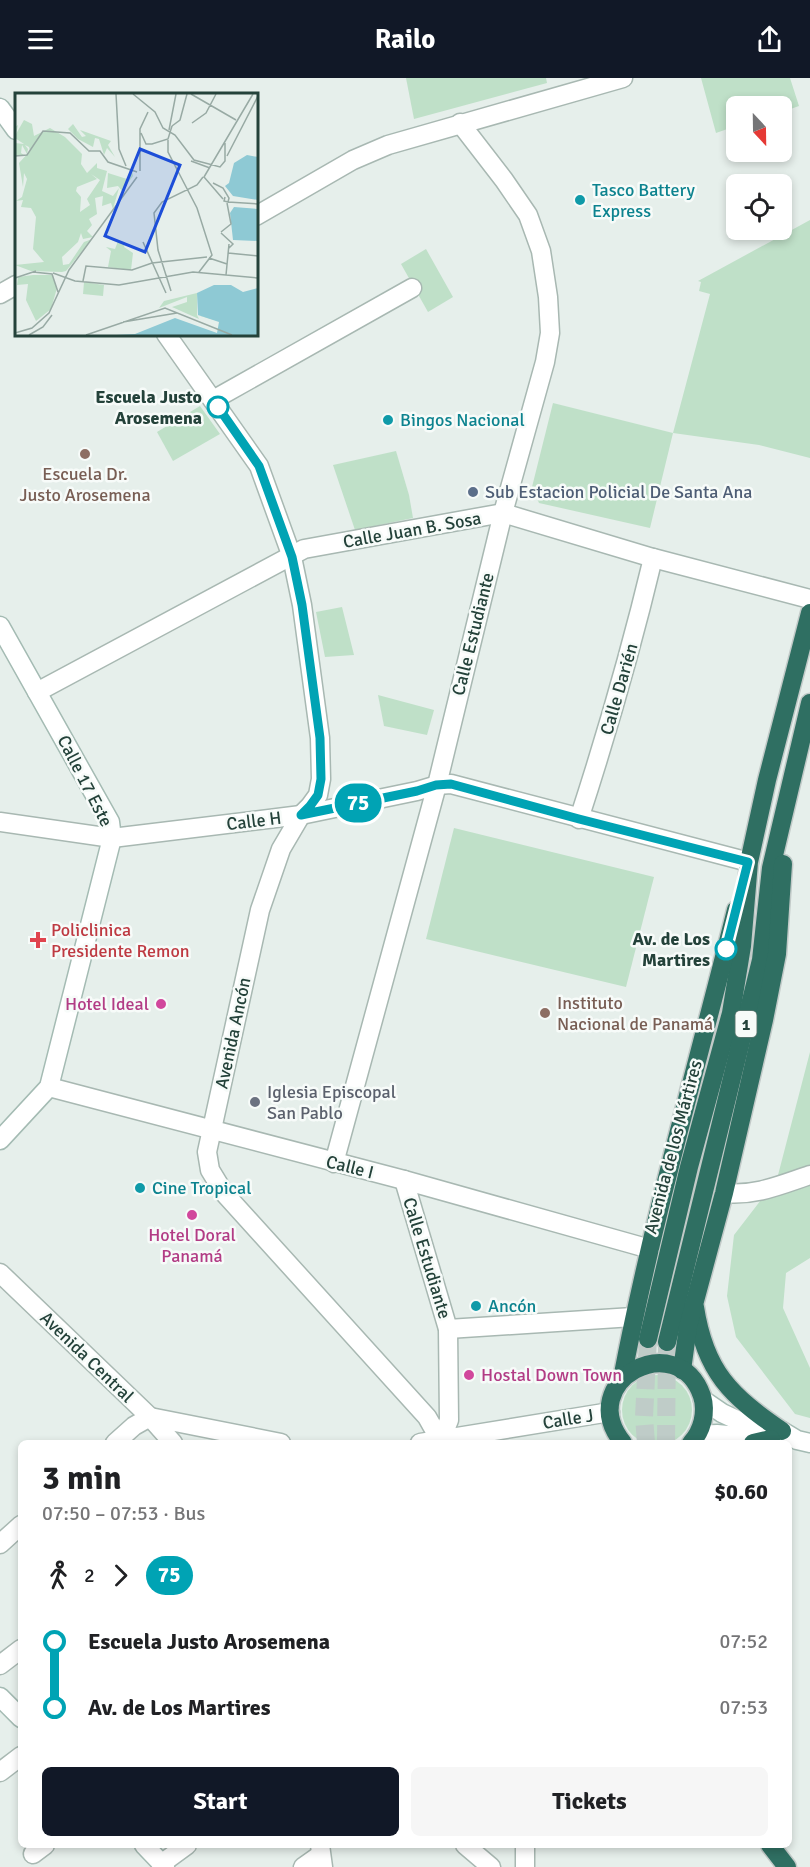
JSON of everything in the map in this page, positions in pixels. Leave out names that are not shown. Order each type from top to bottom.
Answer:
[{"type":"highway","name":"Avenida de los Mártires","points":[[648,1339],[689,1167],[731,1013],[742,946],[748,862],[810,613]]},
{"type":"highway","name":"1","points":[[667,1342],[761,960],[771,868],[810,703]]},
{"type":"highway","points":[[682,1370],[688,1327],[724,1193],[765,1020],[777,954],[788,799]]},
{"type":"highway","points":[[622,1379],[633,1317],[748,862]]},
{"type":"highway","points":[[695,1302],[704,1346],[725,1385],[782,1439]]},
{"type":"highway","points":[[620,1440],[616,1435],[610,1412],[614,1390],[632,1370],[651,1364],[670,1365],[682,1370],[699,1388],[703,1400],[703,1418],[694,1439]]},
{"type":"highway","points":[[774,1848],[787,1867]]},
{"type":"highway","points":[[775,1848],[792,1867]]},
{"type":"street","points":[[258,215],[353,160],[388,145],[622,78]]},
{"type":"street","points":[[0,108],[15,129]]},
{"type":"street","name":"Calle Estudiante","points":[[334,1163],[436,785],[503,513],[545,362],[550,333],[548,297],[541,251],[528,215],[460,123]]},
{"type":"street","points":[[0,294],[15,286]]},
{"type":"street","points":[[213,400],[412,288]]},
{"type":"street","name":"Avenida Ancón","points":[[167,336],[259,466],[292,557],[302,605],[320,748],[321,779],[318,795],[301,815],[281,849],[260,909],[207,1152],[210,1170],[224,1193],[427,1417],[439,1440]]},
{"type":"street","name":"Calle Juan B. Sosa","points":[[37,692],[304,549],[503,513],[653,558],[810,599]]},
{"type":"street","name":"Calle Darién","points":[[579,819],[608,731],[653,558]]},
{"type":"street","name":"Calle 17 Este","points":[[0,626],[110,822],[112,838],[49,1087],[0,1140]]},
{"type":"street","name":"Calle H","points":[[0,822],[112,838],[301,815],[436,785],[451,784],[748,862]]},
{"type":"street","name":"Calle I","points":[[49,1087],[404,1180],[650,1249]]},
{"type":"street","points":[[724,1193],[743,1195],[810,1175]]},
{"type":"street","name":"Calle Estudiante","points":[[404,1180],[448,1329],[448,1420],[441,1440]]},
{"type":"street","name":"Avenida Central","points":[[0,1273],[150,1417],[170,1440]]},
{"type":"street","points":[[448,1329],[633,1317]]},
{"type":"street","points":[[703,1400],[722,1413],[782,1439]]},
{"type":"street","name":"Calle J","points":[[451,1440],[610,1412]]},
{"type":"street","points":[[118,1440],[134,1426],[150,1417],[266,1440]]},
{"type":"street","points":[[694,1439],[717,1434],[782,1439]]},
{"type":"street","points":[[0,1544],[18,1528]]},
{"type":"street","points":[[0,1665],[18,1651]]},
{"type":"street","points":[[0,1697],[18,1715]]},
{"type":"street","points":[[0,1772],[18,1758]]},
{"type":"street","points":[[147,1848],[163,1865],[183,1848]]},
{"type":"street","points":[[469,1848],[491,1867]]},
{"type":"street","points":[[525,1848],[525,1867]]},
{"type":"street","points":[[303,1867],[321,1856]]},
{"type":"green space","points":[[406,78],[546,78],[547,83],[414,119]]},
{"type":"green space","points":[[701,78],[790,78],[799,106],[792,108],[792,96],[726,96],[726,130],[716,133]]},
{"type":"green space","points":[[810,220],[810,458],[759,445],[673,433],[710,294],[699,291],[701,282],[698,281],[773,240],[792,240],[792,230]]},
{"type":"green space","points":[[426,249],[453,297],[428,312],[401,264]]},
{"type":"green space","points":[[553,403],[673,433],[650,528],[539,503],[532,487]]},
{"type":"green space","points":[[200,406],[220,434],[173,461],[157,432]]},
{"type":"green space","points":[[396,451],[413,518],[355,530],[333,465]]},
{"type":"green space","points":[[342,607],[354,655],[325,657],[316,612]]},
{"type":"green space","points":[[378,695],[434,710],[427,735],[384,726]]},
{"type":"green space","points":[[454,828],[654,877],[626,987],[426,939]]},
{"type":"green space","points":[[810,1052],[810,1258],[786,1273],[783,1308],[810,1368],[810,1418],[795,1414],[736,1337],[727,1296],[734,1235],[777,1179]]},
{"type":"green space","points":[[650,1375],[664,1375],[677,1381],[686,1390],[692,1403],[690,1424],[676,1440],[638,1440],[628,1430],[622,1417],[622,1403],[628,1390],[637,1381]]},
{"type":"tunnel","points":[[646,1440],[644,1417],[648,1339]]},
{"type":"tunnel","points":[[666,1440],[667,1342]]},
{"type":"bus line","name":"75","points":[[218,407],[259,466],[292,557],[302,605],[320,738],[321,779],[318,795],[301,815],[436,785],[451,784],[748,862],[726,949]]},
{"type":"place","name":"Tasco Battery Express","points":[[580,200]]},
{"type":"place","name":"Escuela Justo Arosemena","points":[[218,407]]},
{"type":"place","name":"Bingos Nacional","points":[[388,420]]},
{"type":"place","name":"Escuela Dr. Justo Arosemena","points":[[85,454]]},
{"type":"place","name":"Sub Estacion Policial De Santa Ana","points":[[473,492]]},
{"type":"place","name":"Policlinica Presidente Remon","points":[[38,940]]},
{"type":"place","name":"Av. de Los Martires","points":[[726,949]]},
{"type":"place","name":"Hotel Ideal","points":[[161,1004]]},
{"type":"place","name":"Instituto Nacional de Panamá","points":[[545,1013]]},
{"type":"place","name":"Iglesia Episcopal San Pablo","points":[[255,1102]]},
{"type":"place","name":"Cine Tropical","points":[[140,1188]]},
{"type":"place","name":"Hotel Doral Panamá","points":[[192,1215]]},
{"type":"place","name":"Ancón","points":[[476,1306]]},
{"type":"place","name":"Hostal Down Town","points":[[469,1375]]}]
